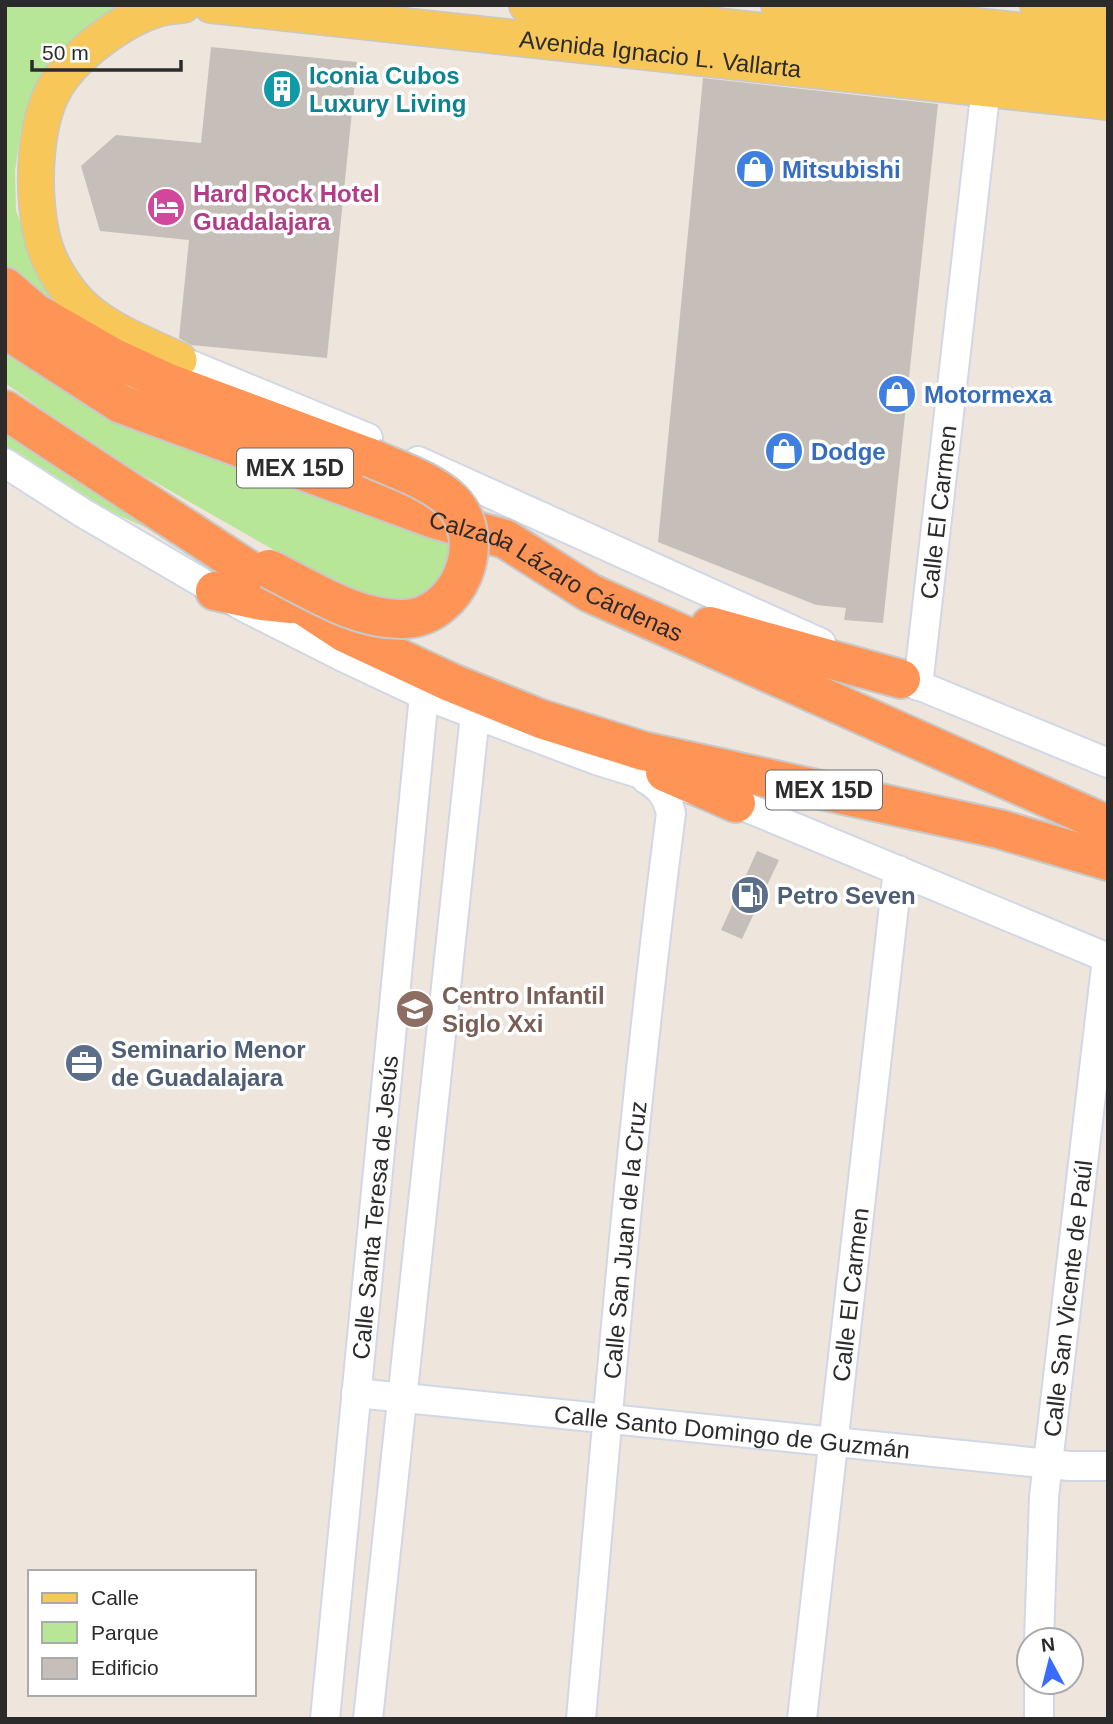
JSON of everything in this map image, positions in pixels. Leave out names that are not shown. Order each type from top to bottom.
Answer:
[{"type":"highway","points":[[5,288],[20,321],[112,357],[166,382],[371,458]]},
{"type":"highway","points":[[20,321],[180,360]]},
{"type":"highway","name":"Calzada Lázaro Cárdenas","points":[[20,321],[121,404],[434,519],[505,539],[590,593],[1108,825]]},
{"type":"highway","points":[[186,527],[346,607],[376,617],[404,619],[433,611],[462,579],[469,556],[470,534],[463,516],[450,499],[422,481],[371,458],[227,381]]},
{"type":"highway","name":"MEX 15D","points":[[5,410],[345,634],[452,683],[541,719],[643,751],[999,829],[1108,861]]},
{"type":"highway","points":[[215,591],[262,601],[301,604]]},
{"type":"highway","points":[[590,593],[909,682]]},
{"type":"highway","points":[[541,719],[736,803]]},
{"type":"main road","points":[[180,360],[138,342],[98,320],[72,296],[54,268],[41,234],[35,192],[37,151],[44,114],[61,78],[90,48],[121,26],[157,9],[183,5]]},
{"type":"main road","name":"Avenida Ignacio L. Vallarta","points":[[211,5],[1108,100]]},
{"type":"main road","name":"Avenida Ignacio L. Vallarta","points":[[527,5],[1108,69]]},
{"type":"main road","points":[[779,5],[1108,40]]},
{"type":"main road","points":[[904,5],[998,28]]},
{"type":"main road","points":[[1038,5],[1108,13]]},
{"type":"main road","points":[[713,59],[925,50]]},
{"type":"main road","points":[[1068,66],[1108,100]]},
{"type":"street","name":"Calle El Carmen","points":[[909,682],[986,87]]},
{"type":"street","points":[[180,360],[354,432],[909,682],[1108,763]]},
{"type":"street","points":[[5,463],[215,591],[424,695],[541,741],[640,775],[736,803],[1107,958]]},
{"type":"street","name":"Calle Santa Teresa de Jesús","points":[[325,1719],[424,695]]},
{"type":"street","name":"Calle Santa Teresa de Jesús","points":[[368,1719],[475,715]]},
{"type":"street","name":"Calle San Juan de la Cruz","points":[[581,1719],[607,1419],[657,916],[671,813],[667,797],[661,788],[640,775]]},
{"type":"street","name":"Calle El Carmen","points":[[802,1719],[898,870]]},
{"type":"street","name":"Calle San Vicente de Paúl","points":[[1039,1626],[1047,1464],[1107,958]]},
{"type":"street","name":"Calle Santo Domingo de Guzmán","points":[[356,1393],[1047,1464],[1108,1466]]},
{"type":"street","points":[[1039,1696],[1039,1719]]},
{"type":"green space","points":[[5,5],[130,5],[35,90],[21,130],[15,171],[16,211],[29,244],[81,322],[5,274]]},
{"type":"green space","points":[[5,294],[447,503],[452,575],[417,601],[370,605],[99,450],[5,383],[5,348],[118,386]]},
{"type":"green space","points":[[5,427],[168,537],[113,513],[5,448]]},
{"type":"building","points":[[211,47],[357,62],[327,358],[191,345],[179,338],[189,240],[100,231],[81,166],[116,135],[201,143]]},
{"type":"building","points":[[703,78],[938,104],[883,623],[844,620],[846,608],[816,605],[658,542]]},
{"type":"building","name":"Petro Seven","points":[[757,851],[779,860],[742,939],[721,930]]},
{"type":"place","name":"Iconia Cubos Luxury Living","points":[[282,89]]},
{"type":"place","name":"Mitsubishi","points":[[755,169]]},
{"type":"place","name":"Hard Rock Hotel Guadalajara","points":[[166,207]]},
{"type":"place","name":"Motormexa","points":[[897,394]]},
{"type":"place","name":"Dodge","points":[[784,451]]},
{"type":"place","name":"Petro Seven","points":[[750,895]]},
{"type":"place","name":"Centro Infantil Siglo Xxi","points":[[415,1009]]},
{"type":"place","name":"Seminario Menor de Guadalajara","points":[[84,1063]]}]
